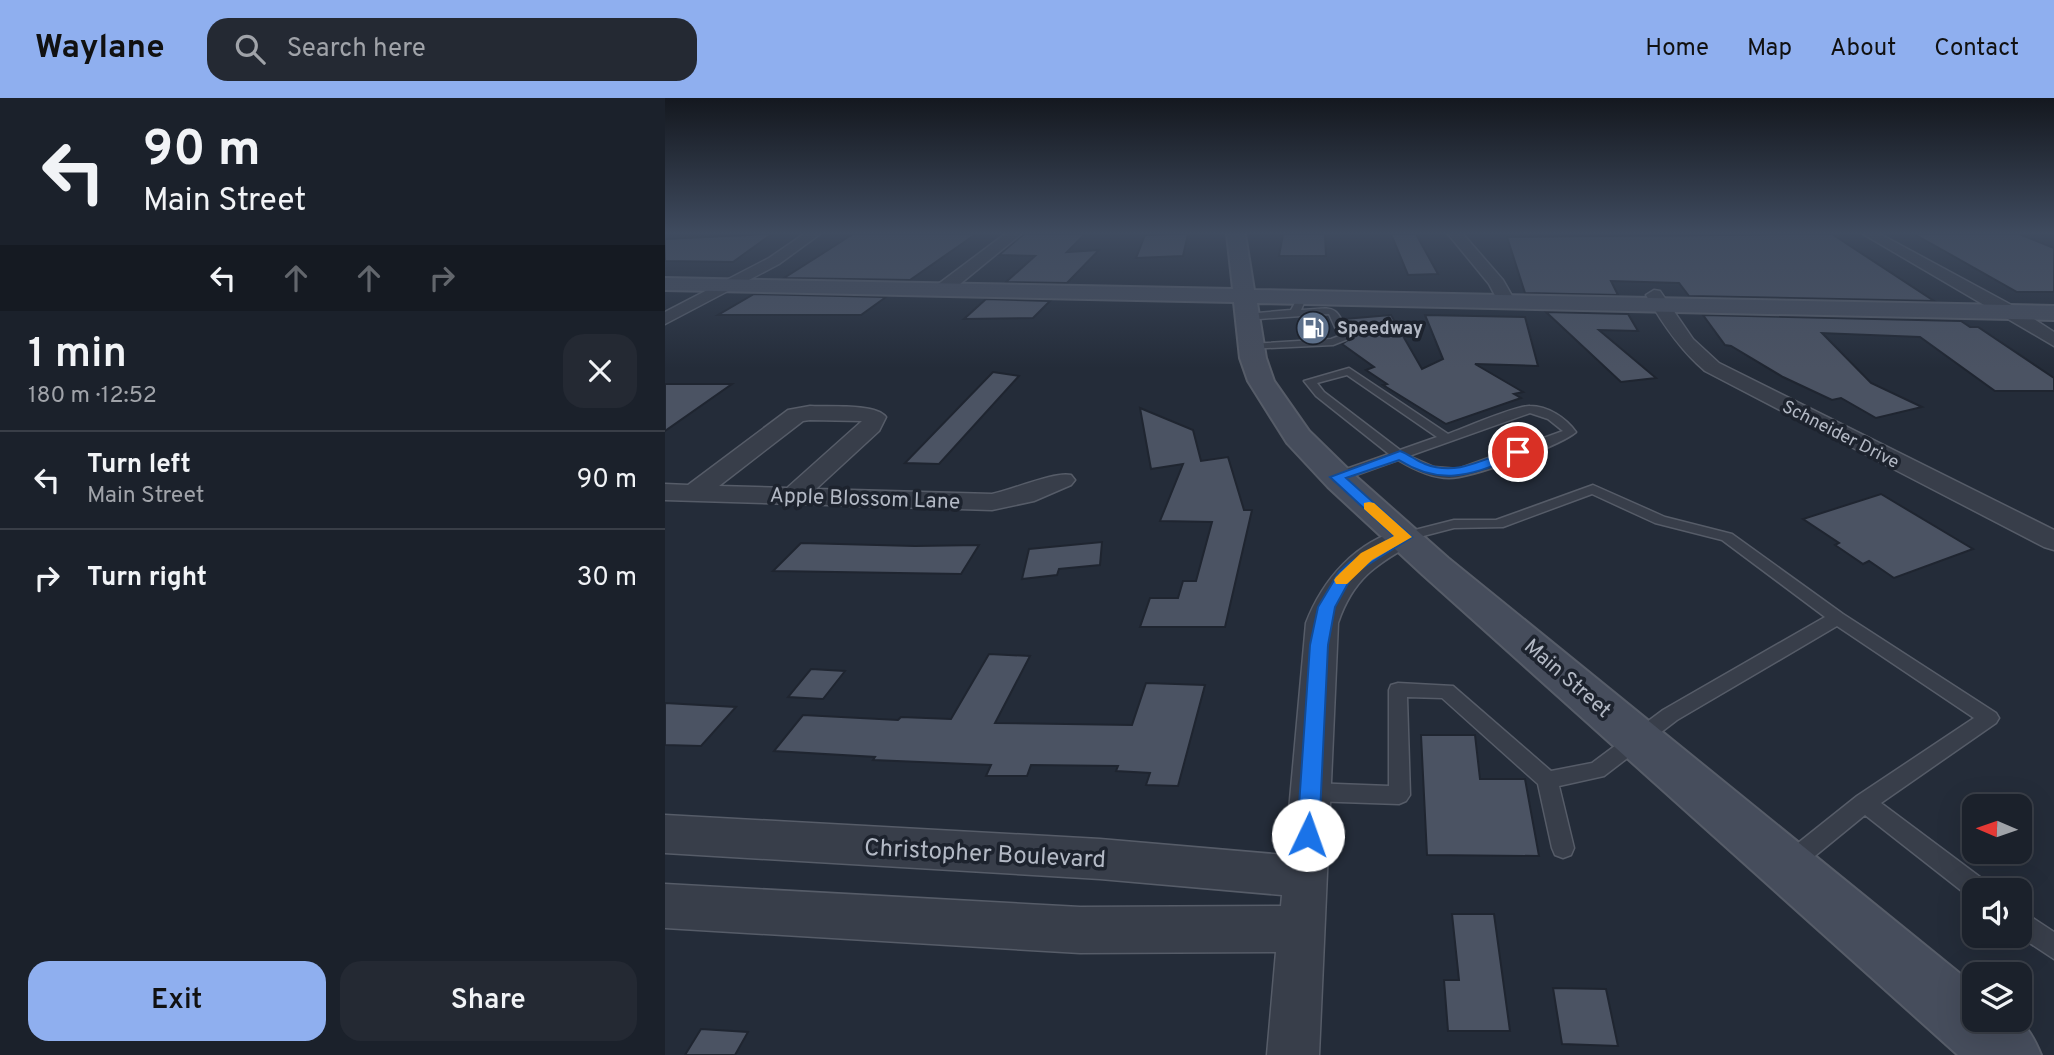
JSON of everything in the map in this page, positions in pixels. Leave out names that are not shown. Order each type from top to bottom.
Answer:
[{"type":"street","points":[[710,279],[738,281]]},
{"type":"street","points":[[665,319],[742,279]]},
{"type":"street","points":[[949,285],[957,279]]},
{"type":"street","name":"Main Street","points":[[1241,279],[1245,312],[1261,381],[1284,418],[1337,477],[2007,1055]]},
{"type":"street","points":[[1490,279],[1504,296]]},
{"type":"street","points":[[1951,279],[2054,340]]},
{"type":"street","points":[[665,284],[738,281],[949,285],[1245,312],[1297,305],[1328,293]]},
{"type":"street","points":[[1245,312],[1328,293],[2002,307],[2054,304]]},
{"type":"street","name":"Schneider Drive","points":[[1657,300],[1678,334],[1693,352],[1712,367],[2054,541]]},
{"type":"street","points":[[2002,307],[2054,313]]},
{"type":"street","points":[[694,493],[796,415],[821,413],[875,417],[871,426],[793,496]]},
{"type":"street","name":"Apple Blossom Lane","points":[[665,492],[992,502],[1025,495],[1062,480]]},
{"type":"street","points":[[1293,1055],[1319,645],[1327,607],[1344,575],[1355,565],[1404,537]]},
{"type":"street","name":"Christopher Boulevard","points":[[665,834],[1100,859],[1305,877]]},
{"type":"street","points":[[665,906],[1080,930],[1302,929]]},
{"type":"lane","points":[[1245,312],[1333,342],[1344,337],[1335,314],[1331,311],[1297,305]]},
{"type":"lane","points":[[1337,477],[1400,455],[1446,438],[1529,409],[1539,410],[1567,426],[1570,432],[1466,471],[1447,474],[1419,467],[1400,455],[1320,394],[1310,381],[1349,371],[1446,438]]},
{"type":"lane","points":[[1404,537],[1454,524],[1498,524],[1593,489],[1660,520],[1727,537],[1837,618],[1989,718],[1865,803],[1787,865]]},
{"type":"lane","points":[[1547,780],[1597,770],[1670,715],[1837,618]]},
{"type":"lane","points":[[1311,792],[1399,795],[1398,690],[1446,691],[1547,780],[1563,848]]},
{"type":"lane","points":[[1865,803],[1963,878]]},
{"type":"lane","points":[[2032,931],[2054,947]]},
{"type":"building","points":[[826,279],[912,279],[910,280]]},
{"type":"building","points":[[1010,279],[1071,279],[1067,283],[1006,282]]},
{"type":"building","points":[[1520,279],[1900,279],[1934,301],[1689,296],[1679,283],[1611,281],[1618,295],[1525,293]]},
{"type":"building","points":[[1993,279],[2054,279],[2054,292],[2017,292]]},
{"type":"building","points":[[754,294],[886,297],[861,315],[718,315]]},
{"type":"building","points":[[986,299],[1050,301],[1033,318],[964,319]]},
{"type":"building","points":[[1546,312],[1628,314],[1638,331],[1599,330],[1656,378],[1621,382]]},
{"type":"building","points":[[1391,315],[1422,369],[1443,359],[1425,315],[1525,317],[1538,366],[1475,364],[1523,392],[1514,394],[1521,398],[1446,424],[1383,385],[1387,384],[1366,370],[1374,367],[1342,344],[1351,338],[1344,319]]},
{"type":"building","points":[[1703,315],[1961,321],[1970,327],[1978,327],[2054,378],[2054,391],[1995,391],[1920,337],[1822,333],[1871,383],[1922,407],[1876,418],[1841,398],[1832,400],[1783,377],[1725,345]]},
{"type":"building","points":[[993,372],[1019,376],[939,464],[905,463]]},
{"type":"building","points":[[665,384],[732,384],[665,431]]},
{"type":"building","points":[[1140,408],[1193,430],[1201,461],[1228,457],[1244,510],[1252,510],[1225,627],[1140,627],[1150,598],[1178,598],[1183,581],[1196,581],[1212,522],[1160,521],[1183,464],[1151,469]]},
{"type":"building","points":[[1881,494],[1973,549],[1894,578],[1869,561],[1863,564],[1835,545],[1839,543],[1803,519]]},
{"type":"building","points":[[1102,542],[1100,565],[1059,569],[1057,575],[1022,579],[1029,549]]},
{"type":"building","points":[[801,543],[979,545],[961,574],[773,571]]},
{"type":"building","points":[[989,654],[1030,656],[995,723],[1132,725],[1146,683],[1205,685],[1178,786],[1146,785],[1150,773],[1116,771],[1118,766],[1031,765],[1027,776],[986,776],[991,765],[873,760],[875,757],[774,751],[803,715],[898,720],[901,717],[951,719]]},
{"type":"building","points":[[811,669],[845,671],[823,699],[788,697]]},
{"type":"building","points":[[665,703],[736,707],[701,746],[665,745]]},
{"type":"building","points":[[1421,735],[1475,735],[1480,779],[1525,779],[1539,856],[1427,855]]},
{"type":"building","points":[[1452,914],[1494,914],[1510,1031],[1448,1031],[1444,980],[1459,980]]},
{"type":"building","points":[[1553,988],[1606,989],[1618,1046],[1562,1044]]},
{"type":"building","points":[[701,1029],[748,1032],[735,1055],[685,1055]]},
{"type":"slow traffic","points":[[1342,580],[1344,575],[1367,556],[1404,537],[1369,506]]},
{"type":"place","name":"Speedway","points":[[1313,328]]},
{"type":"route","points":[[1308,835],[1319,645],[1327,607],[1344,575],[1367,556],[1404,537],[1337,477],[1400,455],[1419,467],[1447,474],[1466,471],[1518,452]]}]
